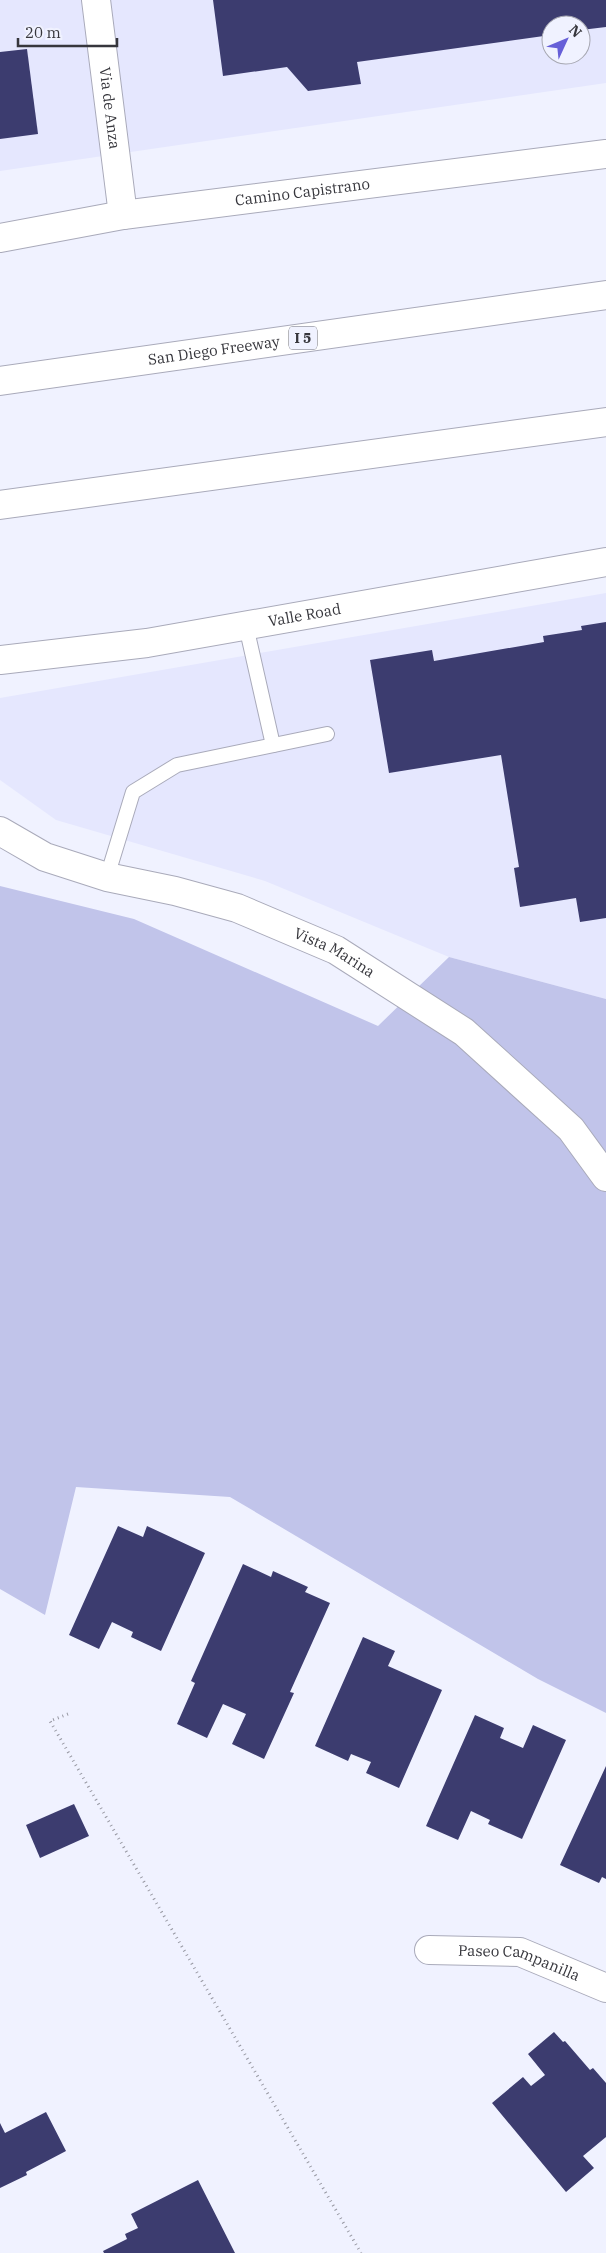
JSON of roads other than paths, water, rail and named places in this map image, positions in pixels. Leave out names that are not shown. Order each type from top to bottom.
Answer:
[{"type":"main road","name":"Via de Anza","points":[[96,0],[123,216]]},
{"type":"main road","name":"Camino Capistrano","points":[[0,238],[123,216],[606,154]]},
{"type":"main road","name":"San Diego Freeway","points":[[0,381],[606,295]]},
{"type":"main road","points":[[0,505],[606,422]]},
{"type":"main road","name":"Valle Road","points":[[0,660],[147,643],[606,562]]},
{"type":"main road","name":"Vista Marina","points":[[0,831],[45,856],[107,878],[175,891],[237,908],[336,950],[464,1032],[571,1129],[606,1177]]},
{"type":"main road","name":"Paseo Campanilla","points":[[429,1950],[520,1952],[606,1988]]},
{"type":"lane","points":[[246,626],[273,745]]},
{"type":"lane","points":[[107,878],[133,792],[177,765],[327,734]]}]
